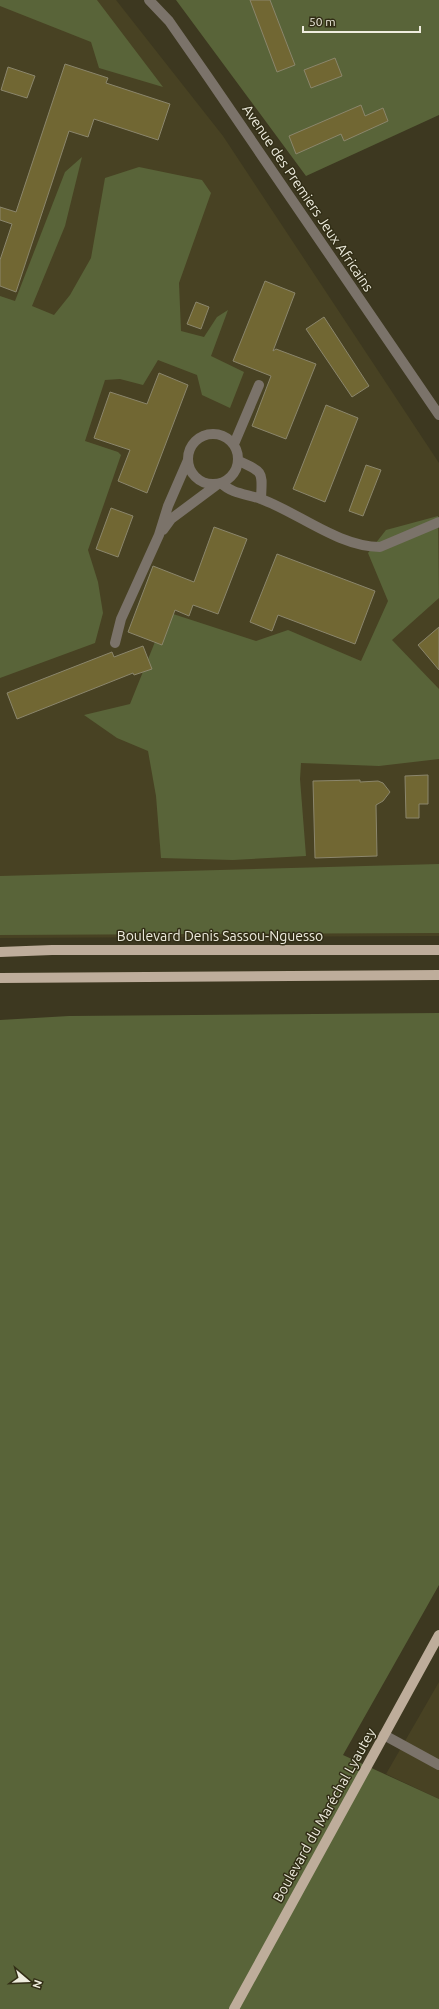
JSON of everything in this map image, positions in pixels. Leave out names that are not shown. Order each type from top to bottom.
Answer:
[{"type":"main road","name":"Boulevard Denis Sassou-Nguesso","points":[[0,952],[52,950],[439,950]]},
{"type":"main road","points":[[0,978],[439,975]]},
{"type":"main road","name":"Boulevard du Maréchal Lyautey","points":[[234,2009],[439,1635]]},
{"type":"street","name":"Avenue des Premiers Jeux Africains","points":[[150,0],[169,21],[208,77],[439,415]]},
{"type":"street","points":[[234,444],[259,385]]},
{"type":"street","points":[[159,535],[171,519],[220,484],[230,479],[236,472],[239,461],[234,444],[219,434],[210,434],[201,437],[194,443],[189,451],[188,460],[190,471],[197,479],[207,484],[220,484],[231,490],[261,499],[344,539],[371,547],[380,547],[439,522]]},
{"type":"street","points":[[115,643],[121,619],[159,535],[168,506],[188,460]]},
{"type":"street","points":[[239,461],[258,470],[262,475],[261,499]]},
{"type":"street","points":[[384,1735],[439,1765]]},
{"type":"shaded area","points":[[0,0],[116,0],[223,136],[439,463],[439,936],[0,938]]},
{"type":"shaded area","points":[[439,1682],[439,1799],[386,1774]]},
{"type":"green space","points":[[0,0],[97,0],[163,87],[99,68],[91,42],[0,6]]},
{"type":"green space","points":[[176,0],[439,0],[439,115],[306,176]]},
{"type":"green space","points":[[82,157],[65,226],[32,306],[54,315],[70,295],[91,258],[105,178],[139,167],[202,180],[211,193],[179,283],[181,331],[204,337],[217,317],[228,310],[211,356],[244,372],[230,408],[202,395],[197,375],[158,360],[143,385],[120,379],[105,380],[85,441],[118,452],[121,455],[88,550],[98,582],[103,613],[95,643],[0,678],[0,296],[15,301],[65,172]]},
{"type":"green space","points":[[438,516],[439,598],[392,640],[439,689],[439,759],[379,766],[301,763],[300,779],[306,856],[233,860],[161,858],[156,796],[148,751],[117,738],[84,715],[130,704],[167,612],[256,641],[288,630],[361,661],[388,601],[368,553],[386,530]]},
{"type":"green space","points":[[439,864],[439,933],[0,935],[0,876]]},
{"type":"green space","points":[[439,1013],[439,1585],[343,1755],[439,1799],[439,2009],[0,2009],[0,1020],[69,1016]]},
{"type":"building","points":[[250,0],[270,0],[295,65],[277,72]]},
{"type":"building","points":[[335,58],[342,76],[311,88],[304,70]]},
{"type":"building","points":[[65,64],[108,78],[106,83],[170,104],[158,140],[94,119],[88,137],[69,131],[16,292],[0,286],[0,260],[12,224],[0,220],[0,207],[16,212]]},
{"type":"building","points":[[8,67],[35,76],[27,98],[1,90]]},
{"type":"building","points":[[361,105],[365,116],[383,108],[388,121],[344,141],[341,134],[296,154],[289,136]]},
{"type":"building","points":[[265,281],[295,293],[273,351],[276,349],[316,364],[286,439],[252,426],[271,376],[233,361]]},
{"type":"building","points":[[196,302],[209,307],[201,329],[187,324]]},
{"type":"building","points":[[324,317],[369,386],[352,397],[306,329]]},
{"type":"building","points":[[159,373],[188,385],[147,493],[118,481],[130,450],[94,438],[110,392],[147,404]]},
{"type":"building","points":[[326,405],[358,418],[325,502],[293,489]]},
{"type":"building","points":[[366,465],[381,470],[363,516],[349,511]]},
{"type":"building","points":[[111,508],[133,516],[118,557],[96,549]]},
{"type":"building","points":[[214,527],[247,539],[218,614],[193,605],[189,616],[175,610],[162,645],[128,632],[153,566],[194,582]]},
{"type":"building","points":[[277,554],[375,591],[355,644],[278,615],[272,631],[250,622]]},
{"type":"building","points":[[439,627],[439,670],[418,645]]},
{"type":"building","points":[[143,646],[152,669],[134,675],[133,673],[17,719],[7,693],[112,652],[114,657]]},
{"type":"building","points":[[428,775],[428,804],[419,804],[419,818],[406,818],[405,776]]},
{"type":"building","points":[[360,780],[360,782],[378,781],[383,783],[390,792],[383,801],[376,805],[377,856],[315,858],[313,781]]}]
